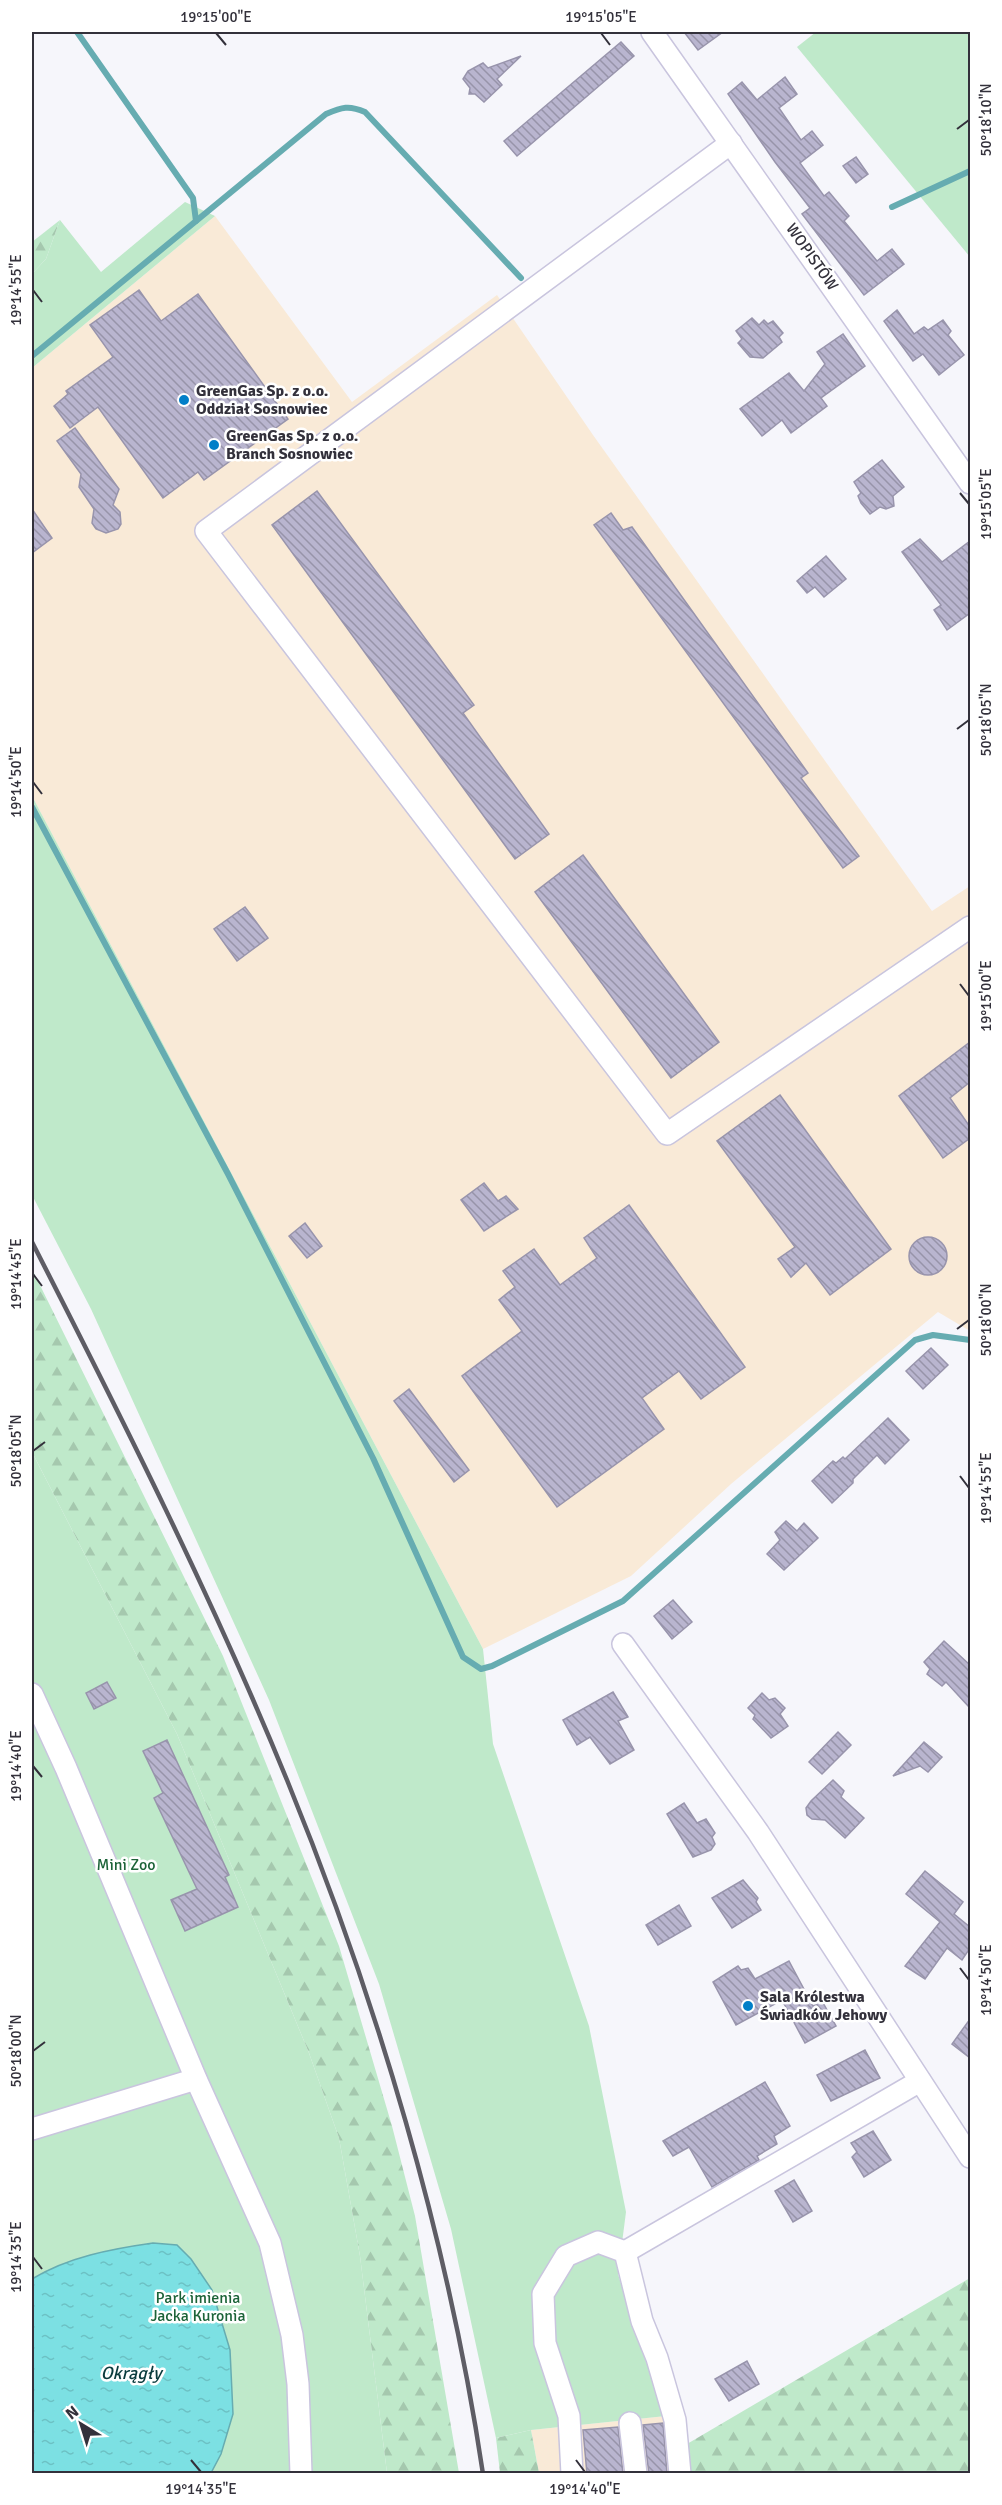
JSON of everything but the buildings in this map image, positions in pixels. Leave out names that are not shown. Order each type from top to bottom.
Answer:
[{"type":"street","name":"WOPISTÓW","points":[[652,32],[970,483]]},
{"type":"street","points":[[731,143],[206,531],[667,1134],[964,932]]},
{"type":"street","points":[[622,1644],[758,1832],[970,2157]]},
{"type":"street","points":[[32,1694],[66,1768],[196,2079],[270,2243],[292,2335],[298,2384],[301,2474]]},
{"type":"street","points":[[32,2129],[196,2079]]},
{"type":"street","points":[[625,2252],[920,2081]]},
{"type":"street","points":[[572,2474],[569,2416],[545,2343],[543,2294],[566,2256],[598,2242],[625,2252]]},
{"type":"street","points":[[625,2252],[642,2321],[657,2358],[675,2420],[680,2474]]},
{"type":"street","points":[[630,2423],[636,2474]]},
{"type":"shaded area","points":[[215,216],[352,402],[497,295],[593,435],[932,911],[970,886],[970,1331],[938,1312],[731,1484],[631,1576],[483,1649],[32,796],[32,368]]},
{"type":"shaded area","points":[[666,2416],[690,2473],[539,2473],[531,2430]]},
{"type":"green space","points":[[816,32],[970,32],[970,257],[797,47]]},
{"type":"green space","points":[[185,202],[215,216],[32,368],[32,274],[46,259],[60,220],[101,272]]},
{"type":"green space","points":[[60,220],[46,259],[32,274],[32,242]]},
{"type":"green space","points":[[32,796],[483,1649],[493,1744],[589,2026],[626,2212],[618,2274],[638,2340],[666,2416],[531,2430],[496,2438],[451,2229],[379,1984],[269,1700],[91,1309],[32,1195]]},
{"type":"green space","points":[[32,1269],[223,1656],[339,1946],[392,2126],[415,2216],[459,2473],[387,2473],[360,2256],[339,2138],[309,2053],[177,1734],[32,1452]]},
{"type":"green space","name":"Park imienia Jacka Kuronia","points":[[32,1452],[177,1734],[309,2053],[339,2138],[360,2256],[387,2473],[32,2473]]},
{"type":"green space","points":[[970,2278],[970,2473],[690,2473],[687,2444]]},
{"type":"green space","points":[[531,2430],[539,2473],[500,2473],[496,2438]]},
{"type":"water","name":"Okrągły","points":[[153,2243],[177,2245],[191,2259],[212,2290],[230,2350],[233,2414],[221,2454],[211,2473],[32,2473],[32,2279],[75,2260],[106,2251]]},
{"type":"waterway","points":[[77,32],[193,198],[196,221]]},
{"type":"waterway","points":[[32,356],[326,114],[346,108],[365,112],[521,278]]},
{"type":"waterway","points":[[892,207],[970,171]]},
{"type":"waterway","points":[[32,807],[228,1174],[373,1458],[463,1657],[481,1669],[492,1666],[623,1601],[915,1340],[933,1335],[970,1340]]},
{"type":"railway","points":[[32,1242],[197,1576],[258,1712],[320,1863],[351,1948],[406,2121],[450,2297],[483,2474]]},
{"type":"place","name":"GreenGas Sp. z o.o. Oddział Sosnowiec","points":[[184,400]]},
{"type":"place","name":"GreenGas Sp. z o.o. Branch Sosnowiec","points":[[214,445]]},
{"type":"place","name":"Sala Królestwa Świadków Jehowy","points":[[748,2006]]},
{"type":"park label","name":"Mini Zoo","points":[[126,1865]]}]
